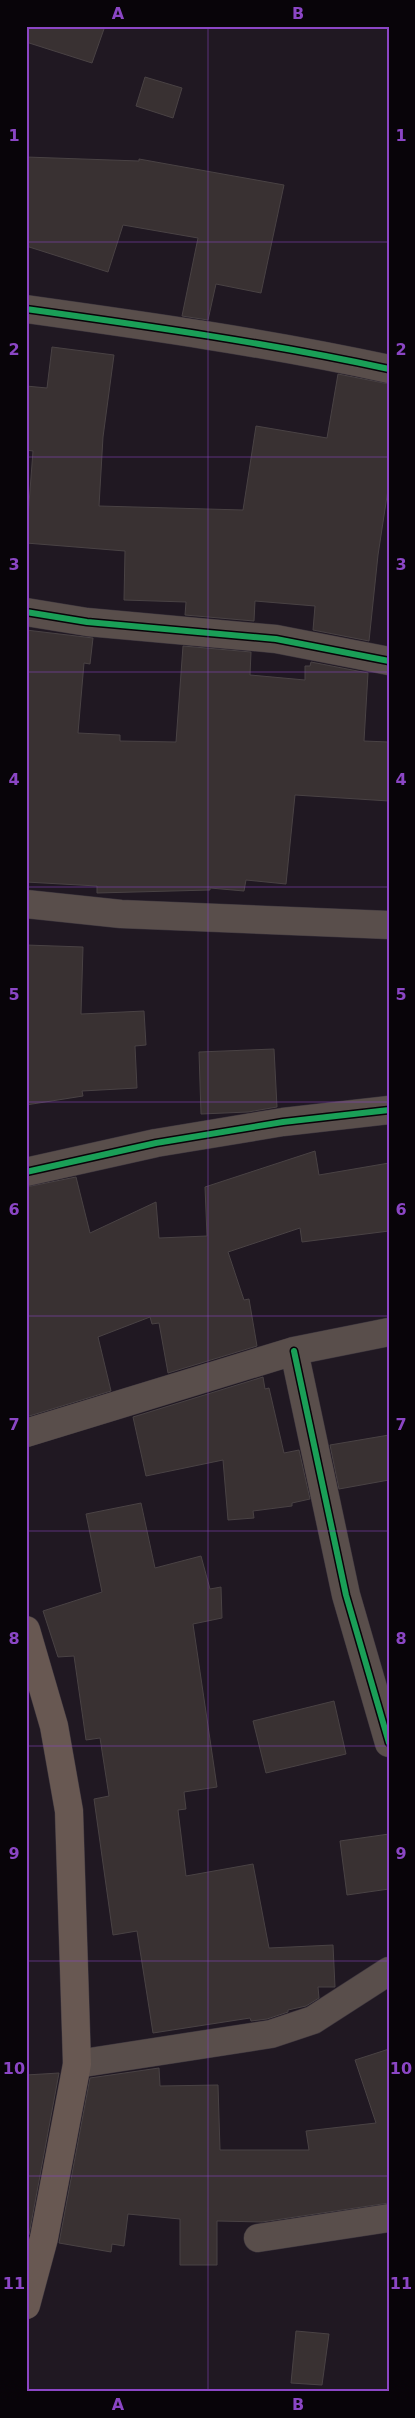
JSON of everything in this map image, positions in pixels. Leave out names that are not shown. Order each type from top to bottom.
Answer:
[{"type":"main road","points":[[26,1630],[54,1726],[70,1811],[77,2064],[44,2238],[26,2305]]},
{"type":"street","points":[[26,309],[174,330],[329,356],[389,369]]},
{"type":"street","points":[[26,612],[87,622],[276,639],[389,661]]},
{"type":"street","points":[[26,904],[122,914],[389,925]]},
{"type":"street","points":[[26,1172],[156,1143],[283,1122],[389,1110]]},
{"type":"street","points":[[26,1433],[294,1352],[389,1332]]},
{"type":"street","points":[[294,1352],[346,1595],[389,1743]]},
{"type":"street","points":[[77,2064],[271,2034],[313,2020],[389,1971]]},
{"type":"street","points":[[258,2238],[389,2218]]},
{"type":"building","points":[[26,26],[105,26],[92,63],[26,42]]},
{"type":"building","points":[[145,77],[182,88],[173,118],[136,106]]},
{"type":"building","points":[[26,157],[139,161],[139,159],[284,185],[261,293],[216,284],[208,320],[182,316],[198,238],[123,225],[108,272],[26,246]]},
{"type":"building","points":[[52,347],[114,355],[103,437],[99,506],[243,510],[256,426],[327,438],[338,374],[389,384],[389,483],[378,555],[369,641],[313,630],[315,606],[255,601],[254,621],[185,615],[186,602],[124,600],[125,551],[26,543],[33,451],[26,450],[26,386],[47,388]]},
{"type":"building","points":[[26,630],[93,638],[90,664],[84,663],[78,733],[120,735],[120,741],[176,742],[183,646],[251,652],[250,675],[305,680],[305,666],[310,666],[311,662],[368,673],[364,741],[389,742],[389,801],[295,795],[286,884],[246,880],[244,891],[210,888],[210,890],[97,893],[97,886],[26,882]]},
{"type":"building","points":[[26,945],[83,947],[81,1014],[144,1011],[146,1045],[135,1046],[137,1088],[82,1091],[83,1096],[26,1105]]},
{"type":"building","points":[[274,1049],[277,1107],[248,1112],[201,1114],[199,1052]]},
{"type":"building","points":[[315,1151],[319,1175],[389,1163],[389,1231],[302,1242],[300,1228],[228,1252],[244,1300],[249,1299],[257,1346],[168,1373],[159,1323],[152,1324],[150,1317],[98,1337],[111,1391],[26,1417],[26,1187],[76,1177],[90,1233],[156,1202],[159,1238],[207,1236],[205,1187]]},
{"type":"building","points":[[263,1377],[265,1389],[269,1388],[284,1453],[299,1450],[310,1499],[292,1503],[292,1506],[253,1511],[254,1518],[228,1520],[223,1460],[146,1476],[133,1417]]},
{"type":"building","points":[[389,1435],[389,1480],[339,1489],[330,1445]]},
{"type":"building","points":[[141,1503],[155,1568],[201,1556],[210,1589],[221,1587],[222,1618],[193,1624],[217,1787],[184,1792],[186,1809],[178,1810],[186,1876],[253,1864],[269,1948],[333,1945],[335,1987],[318,1987],[319,1998],[306,2006],[288,2010],[288,2012],[267,2019],[251,2021],[250,2018],[153,2033],[137,1931],[113,1935],[94,1799],[109,1796],[100,1738],[86,1740],[74,1656],[58,1657],[43,1611],[102,1592],[86,1514]]},
{"type":"building","points":[[334,1701],[346,1754],[266,1773],[253,1721]]},
{"type":"building","points":[[389,1834],[389,1889],[347,1895],[340,1841]]},
{"type":"building","points":[[389,2049],[389,2203],[262,2222],[217,2221],[217,2265],[180,2265],[180,2219],[128,2214],[124,2246],[112,2244],[111,2252],[59,2243],[90,2078],[159,2068],[160,2086],[218,2085],[220,2150],[309,2150],[306,2131],[376,2123],[355,2060]]},
{"type":"building","points":[[59,2073],[29,2235],[26,2238],[26,2075]]},
{"type":"building","points":[[296,2331],[329,2334],[322,2385],[291,2383]]},
{"type":"cycle path","points":[[26,309],[254,343],[389,369]]},
{"type":"cycle path","points":[[26,612],[87,622],[276,639],[389,661]]},
{"type":"cycle path","points":[[26,1172],[156,1143],[283,1122],[389,1110]]},
{"type":"cycle path","points":[[294,1351],[346,1595],[389,1743]]}]
